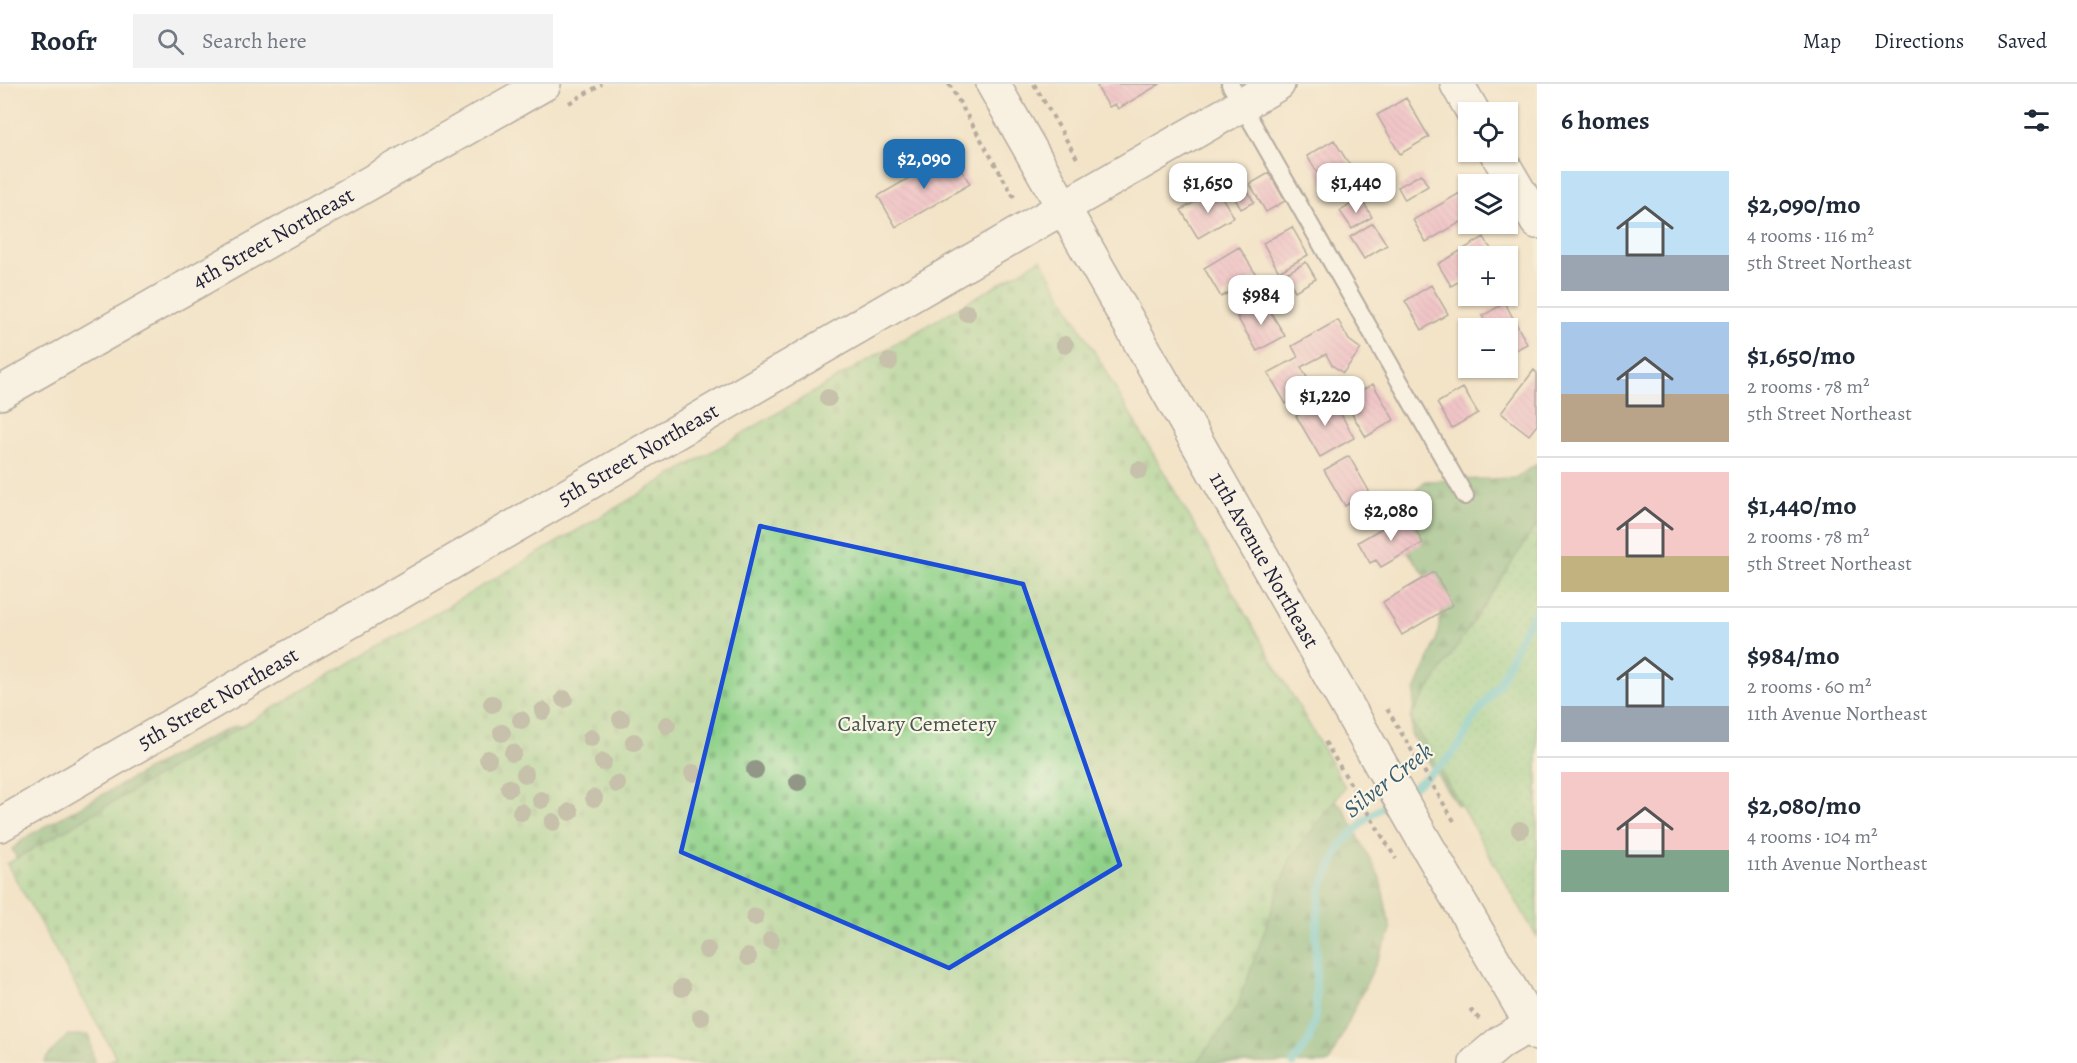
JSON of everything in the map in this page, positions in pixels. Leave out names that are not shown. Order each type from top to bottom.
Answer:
[{"type":"street","name":"4th Street Northeast","points":[[0,393],[544,84]]},
{"type":"street","name":"11th Avenue Northeast","points":[[993,84],[1426,844],[1535,1026]]},
{"type":"street","name":"5th Street Northeast","points":[[0,825],[1065,207],[1236,94],[1278,84]]},
{"type":"street","points":[[1457,84],[1467,102]]},
{"type":"street","points":[[1502,162],[1537,222]]},
{"type":"street","points":[[1476,1063],[1501,1042],[1535,1026]]},
{"type":"lane","points":[[1236,94],[1465,496]]},
{"type":"path","points":[[949,84],[1014,197]]},
{"type":"path","points":[[1034,84],[1078,160]]},
{"type":"path","points":[[1385,706],[1454,821]]},
{"type":"path","points":[[1325,742],[1396,859]]},
{"type":"highlighted area","points":[[760,526],[1023,584],[1120,865],[949,968],[681,852]]},
{"type":"green space","name":"Calvary Cemetery","points":[[1041,259],[1345,787],[1290,859],[1237,1008],[1197,1063],[107,1063],[116,1057],[7,864]]},
{"type":"green space","points":[[1537,464],[1537,725],[1477,806],[1457,805],[1411,734],[1415,691],[1436,642],[1444,600],[1395,535],[1397,507],[1425,481],[1515,478]]},
{"type":"green space","points":[[1537,524],[1537,937],[1410,718]]},
{"type":"green space","points":[[235,726],[259,726],[23,871],[12,849],[29,835],[185,749]]},
{"type":"green space","points":[[1318,787],[1342,806],[1380,878],[1391,931],[1329,1063],[1134,1063]]},
{"type":"green space","points":[[68,1035],[89,1035],[94,1063],[44,1063]]},
{"type":"building","points":[[1101,84],[1160,84],[1118,109],[1115,104],[1109,107],[1097,87]]},
{"type":"building","points":[[1406,98],[1429,137],[1400,154],[1377,115]]},
{"type":"building","points":[[1334,140],[1357,177],[1330,194],[1307,156]]},
{"type":"building","points":[[952,153],[970,184],[896,227],[878,196]]},
{"type":"building","points":[[1269,173],[1285,201],[1266,212],[1250,184]]},
{"type":"building","points":[[1421,174],[1428,186],[1405,200],[1398,187]]},
{"type":"building","points":[[1217,189],[1234,217],[1198,238],[1181,210]]},
{"type":"building","points":[[1247,190],[1254,202],[1241,209],[1234,197]]},
{"type":"building","points":[[1458,194],[1458,224],[1426,242],[1413,220]]},
{"type":"building","points":[[1361,198],[1372,217],[1352,229],[1340,211]]},
{"type":"building","points":[[1373,223],[1387,245],[1364,259],[1350,237]]},
{"type":"building","points":[[1292,227],[1308,255],[1279,272],[1263,243]]},
{"type":"building","points":[[1484,237],[1489,246],[1469,246]]},
{"type":"building","points":[[1239,247],[1257,276],[1221,297],[1204,268]]},
{"type":"building","points":[[1458,252],[1458,282],[1451,286],[1438,264]]},
{"type":"building","points":[[1306,262],[1316,279],[1295,291],[1285,274]]},
{"type":"building","points":[[1431,285],[1448,314],[1422,330],[1405,301]]},
{"type":"building","points":[[1264,301],[1285,336],[1257,351],[1237,317]]},
{"type":"building","points":[[1500,306],[1507,306],[1513,318],[1483,318],[1482,316]]},
{"type":"building","points":[[1338,320],[1349,340],[1361,349],[1343,373],[1332,365],[1326,354],[1301,367],[1313,388],[1286,404],[1268,373],[1298,357],[1292,346]]},
{"type":"building","points":[[1518,327],[1527,344],[1518,349]]},
{"type":"building","points":[[1534,370],[1537,373],[1537,425],[1529,435],[1501,413]]},
{"type":"building","points":[[1373,384],[1394,420],[1366,437],[1344,401]]},
{"type":"building","points":[[1463,388],[1478,413],[1452,428],[1437,403]]},
{"type":"building","points":[[1331,396],[1354,438],[1320,457],[1296,416]]},
{"type":"building","points":[[1349,456],[1369,491],[1345,506],[1324,470]]},
{"type":"building","points":[[1406,514],[1423,543],[1381,567],[1376,560],[1370,563],[1358,542]]},
{"type":"building","points":[[1434,572],[1453,605],[1402,635],[1383,602]]},
{"type":"waterway","name":"Silver Creek","points":[[1406,793],[1447,760],[1460,744],[1473,719],[1499,684],[1523,631],[1537,610]]},
{"type":"waterway","name":"Silver Creek","points":[[1293,1063],[1309,1041],[1316,1017],[1316,935],[1321,889],[1342,844],[1370,815],[1395,800]]}]
